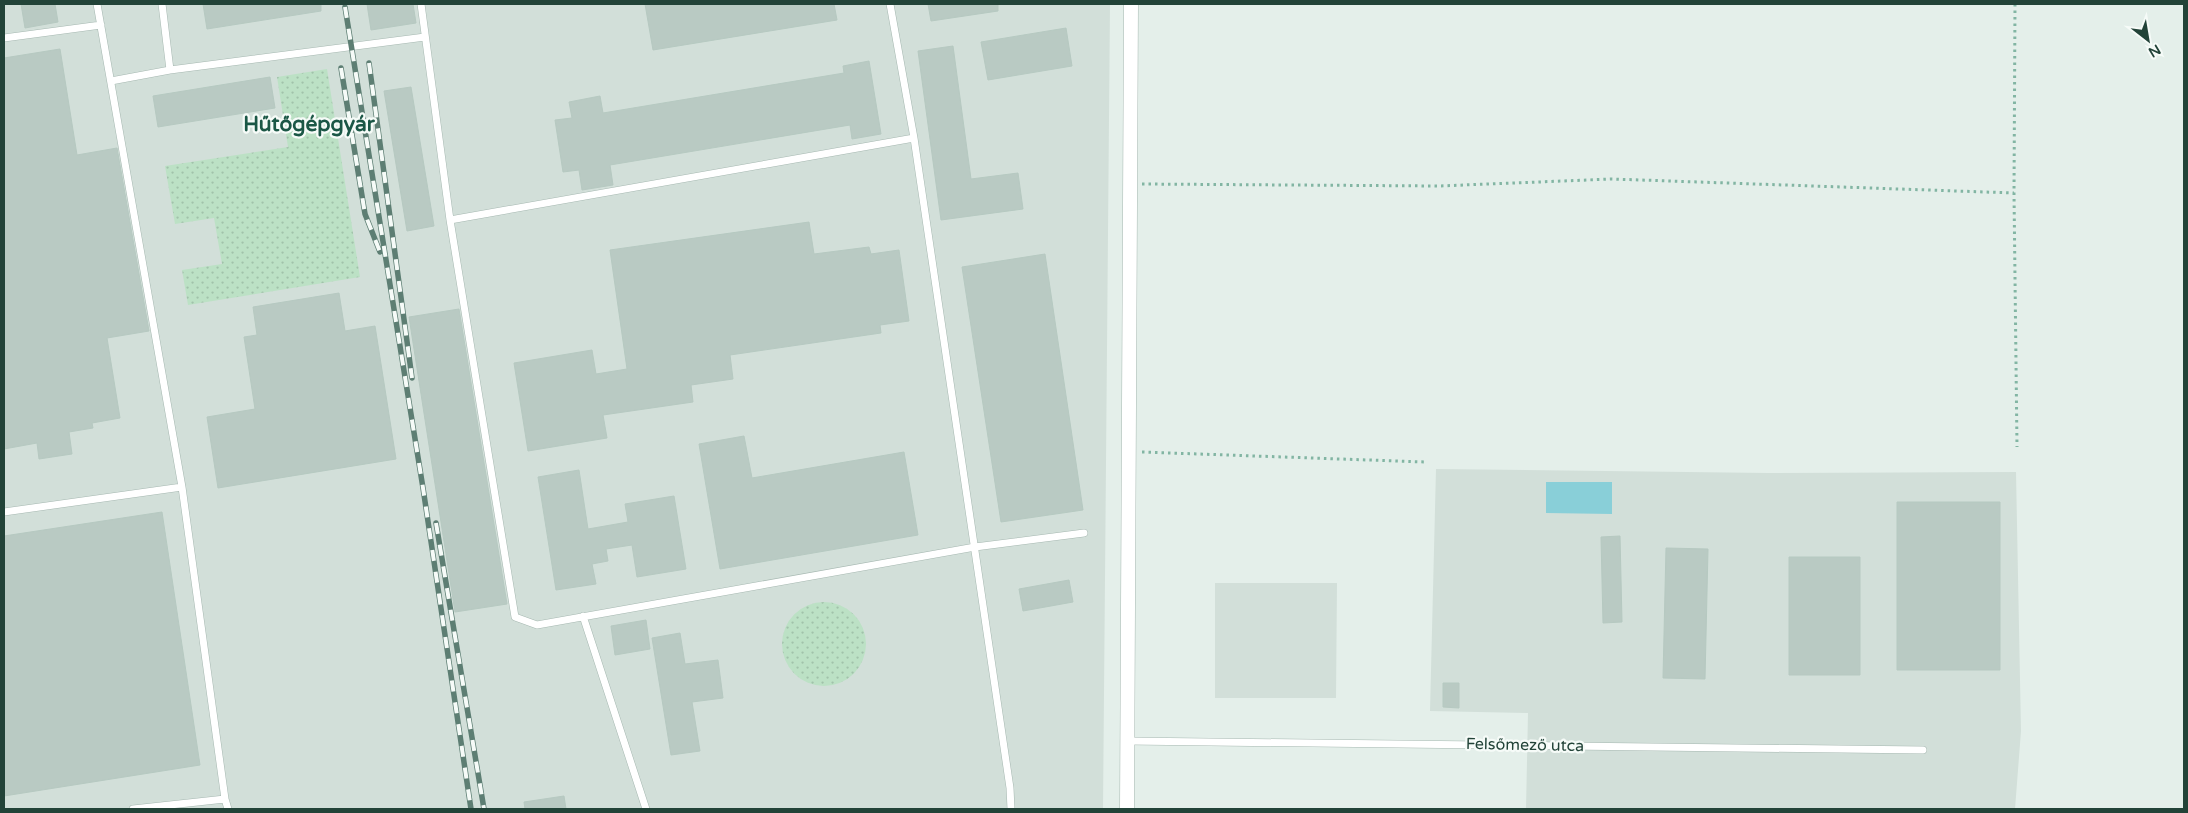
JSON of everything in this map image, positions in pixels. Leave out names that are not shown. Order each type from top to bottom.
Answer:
[{"type":"street","points":[[1127,809],[1131,4]]},
{"type":"lane","points":[[97,4],[182,487],[224,799],[228,809]]},
{"type":"lane","points":[[162,4],[170,70]]},
{"type":"lane","points":[[420,4],[450,220],[515,617],[537,624],[975,547],[1084,533]]},
{"type":"lane","points":[[890,4],[914,138],[1010,788],[1011,809]]},
{"type":"lane","points":[[4,38],[101,25]]},
{"type":"lane","points":[[111,81],[170,70],[425,37]]},
{"type":"lane","points":[[450,220],[914,138]]},
{"type":"lane","points":[[4,512],[182,487]]},
{"type":"lane","points":[[583,616],[646,809]]},
{"type":"lane","name":"Felsőmező utca","points":[[1127,741],[1923,750]]},
{"type":"lane","points":[[133,809],[224,799]]},
{"type":"path","points":[[2015,4],[2014,193],[2017,447]]},
{"type":"path","points":[[1130,184],[1439,186],[1612,179],[2014,193]]},
{"type":"path","points":[[1129,451],[1425,462]]},
{"type":"shaded area","points":[[4,4],[1110,4],[1103,809],[4,809]]},
{"type":"shaded area","points":[[1436,469],[1768,473],[2016,472],[2021,731],[2015,809],[1526,809],[1528,713],[1430,711]]},
{"type":"shaded area","points":[[1215,583],[1337,583],[1336,698],[1215,698]]},
{"type":"green space","points":[[327,69],[360,277],[188,305],[182,270],[222,264],[214,218],[175,224],[165,166],[288,147],[277,77]]},
{"type":"green space","points":[[816,602],[832,602],[848,609],[859,620],[866,636],[863,660],[854,674],[848,679],[832,686],[816,686],[800,679],[789,668],[782,652],[782,636],[789,620],[800,609]]},
{"type":"water","points":[[1546,482],[1612,482],[1612,514],[1546,513]]},
{"type":"building","points":[[21,4],[55,4],[58,22],[25,28]]},
{"type":"building","points":[[203,4],[321,4],[321,11],[207,29]]},
{"type":"building","points":[[367,4],[413,4],[416,23],[371,30]]},
{"type":"building","points":[[645,4],[834,4],[837,20],[653,50]]},
{"type":"building","points":[[928,4],[998,4],[998,11],[931,21]]},
{"type":"building","points":[[1066,28],[1072,66],[988,80],[981,42]]},
{"type":"building","points":[[953,46],[971,179],[1018,173],[1023,209],[941,220],[918,51]]},
{"type":"building","points":[[60,49],[77,155],[117,148],[149,331],[107,338],[120,418],[92,423],[93,428],[69,432],[72,454],[39,459],[37,443],[4,449],[4,58]]},
{"type":"building","points":[[869,61],[881,134],[852,139],[850,125],[610,165],[613,185],[582,190],[579,170],[563,172],[555,120],[572,118],[569,102],[600,96],[603,113],[844,73],[843,66]]},
{"type":"building","points":[[270,77],[275,108],[158,127],[153,96]]},
{"type":"building","points":[[411,87],[434,226],[407,231],[384,91]]},
{"type":"building","points":[[809,222],[814,254],[869,247],[871,254],[899,250],[909,321],[880,325],[881,333],[730,355],[733,379],[691,385],[693,402],[603,415],[607,438],[528,451],[514,363],[592,350],[596,374],[627,369],[610,250]]},
{"type":"building","points":[[1045,254],[1083,510],[1001,522],[962,267]]},
{"type":"building","points":[[339,293],[345,331],[375,326],[396,459],[218,488],[207,417],[255,409],[244,337],[257,335],[253,307]]},
{"type":"building","points":[[459,309],[507,604],[455,612],[409,317]]},
{"type":"building","points":[[744,436],[752,478],[904,452],[918,535],[720,569],[699,444]]},
{"type":"building","points":[[579,470],[588,529],[628,522],[625,504],[674,496],[686,569],[637,577],[632,545],[606,549],[608,561],[592,564],[596,584],[556,590],[538,477]]},
{"type":"building","points":[[1897,502],[2000,502],[2000,670],[1897,670]]},
{"type":"building","points":[[162,512],[200,765],[4,796],[4,536]]},
{"type":"building","points":[[1620,536],[1622,622],[1603,623],[1601,537]]},
{"type":"building","points":[[1666,548],[1708,549],[1705,679],[1663,678]]},
{"type":"building","points":[[1789,557],[1860,557],[1860,675],[1789,675]]},
{"type":"building","points":[[1069,580],[1073,602],[1023,611],[1019,589]]},
{"type":"building","points":[[646,620],[650,649],[615,655],[611,626]]},
{"type":"building","points":[[680,633],[685,664],[718,660],[723,698],[692,702],[700,751],[671,755],[652,638]]},
{"type":"building","points":[[1443,683],[1459,683],[1459,708],[1443,707]]},
{"type":"building","points":[[564,796],[566,809],[525,809],[524,802]]},
{"type":"railway","points":[[345,7],[423,488],[471,809]]},
{"type":"railway","points":[[369,63],[412,378]]},
{"type":"railway","points":[[341,68],[365,214],[380,252]]},
{"type":"railway","points":[[436,523],[484,809]]},
{"type":"district","name":"Hűtőgépgyár","points":[[309,124]]}]
